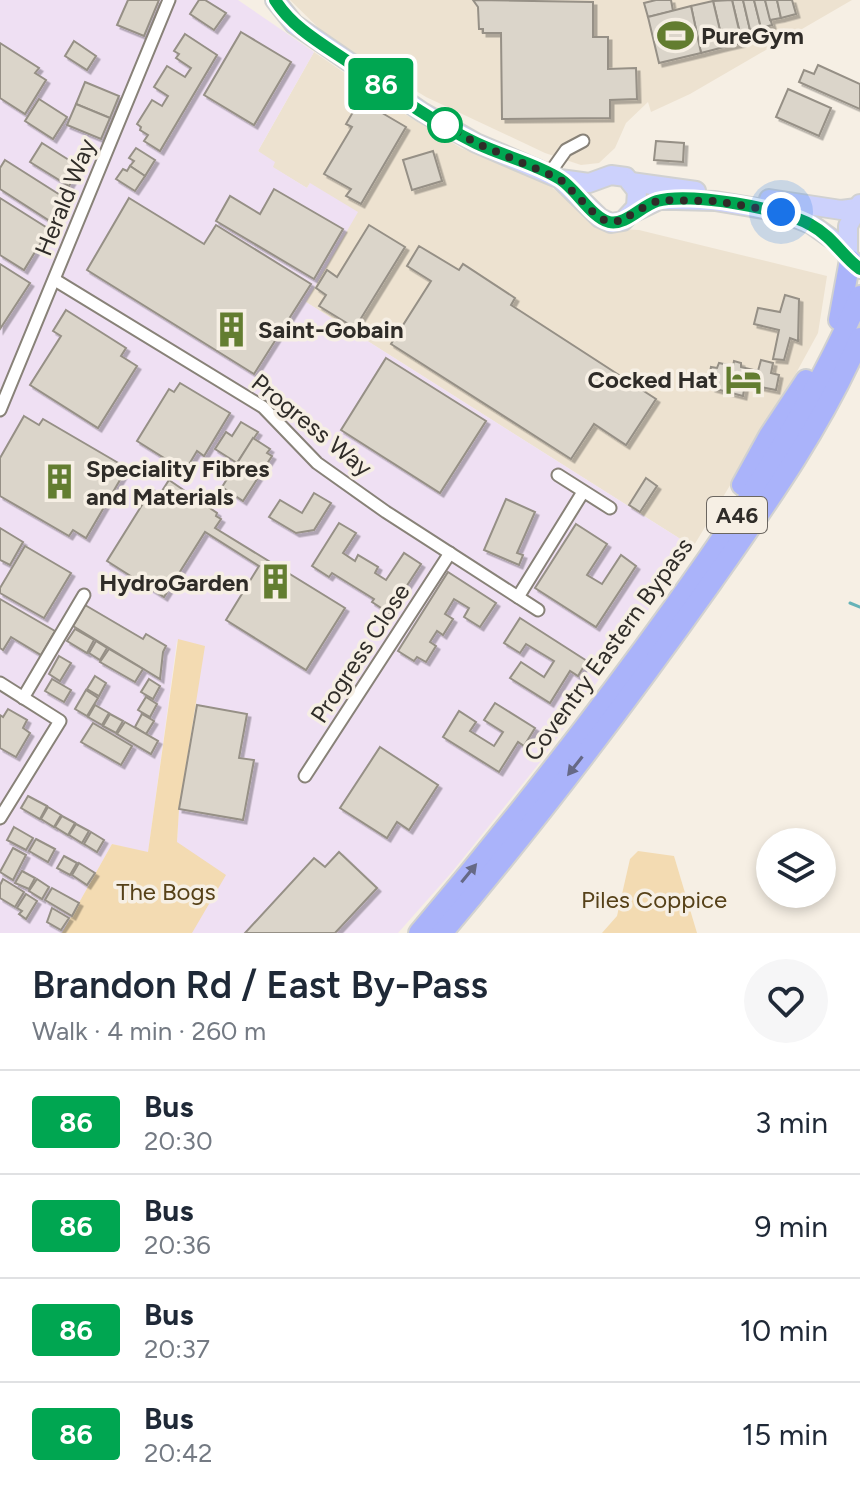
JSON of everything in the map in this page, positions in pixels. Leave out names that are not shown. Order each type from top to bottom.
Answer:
[{"type":"highway","points":[[590,720],[629,653],[688,573],[769,436],[821,357],[840,319],[853,262]]},
{"type":"highway","name":"Coventry Eastern Bypass","points":[[419,933],[590,720],[701,568],[778,452],[843,337],[860,296]]},
{"type":"highway","name":"Coventry Eastern Bypass","points":[[442,933],[509,852],[622,704],[765,507],[829,399],[860,338]]},
{"type":"highway","points":[[622,704],[680,640],[771,512],[860,360]]},
{"type":"main road","points":[[275,0],[294,24],[422,112],[476,143],[554,176],[589,183],[616,175],[631,182],[841,210],[858,206]]},
{"type":"main road","points":[[554,176],[600,218],[611,223],[623,221],[659,200],[715,201],[759,207],[811,224],[835,241],[853,262]]},
{"type":"main road","points":[[593,211],[590,192],[602,178]]},
{"type":"main road","points":[[631,182],[638,195],[634,212]]},
{"type":"main road","points":[[853,262],[848,226],[858,206]]},
{"type":"street","name":"Herald Way","points":[[0,410],[169,0]]},
{"type":"street","points":[[554,176],[566,150],[583,141]]},
{"type":"street","name":"Progress Way","points":[[55,280],[263,407],[317,463],[538,610]]},
{"type":"street","points":[[558,475],[610,508]]},
{"type":"street","points":[[518,597],[583,492]]},
{"type":"street","name":"Progress Close","points":[[305,776],[450,553]]},
{"type":"street","points":[[23,698],[84,595]]},
{"type":"street","points":[[0,683],[60,721],[0,818]]},
{"type":"shaded area","points":[[0,0],[238,0],[314,52],[258,151],[275,162],[273,167],[307,188],[310,183],[358,212],[306,302],[693,547],[541,761],[452,872],[398,933],[192,933],[177,842],[179,809],[197,705],[177,640],[148,853],[112,844],[62,933],[0,933]]},
{"type":"shaded area","points":[[290,0],[852,0],[690,94],[651,112],[648,102],[626,123],[615,148],[599,163],[581,165],[545,153],[426,97],[329,38]]},
{"type":"shaded area","points":[[314,52],[403,113],[461,148],[548,184],[600,228],[639,230],[827,276],[818,333],[693,547],[306,302],[310,183],[307,188],[272,167],[258,151]]},
{"type":"green space","name":"The Bogs","points":[[178,639],[205,646],[179,809],[177,842],[226,875],[192,933],[62,933],[112,844],[148,852]]},
{"type":"green space","name":"Piles Coppice","points":[[638,851],[674,856],[697,933],[602,933],[617,916],[630,859]]},
{"type":"building","points":[[128,0],[159,0],[144,36],[117,25]]},
{"type":"building","points":[[199,0],[205,0],[226,13],[214,30],[190,14]]},
{"type":"building","points":[[473,0],[593,2],[593,37],[608,37],[608,69],[636,68],[637,99],[610,100],[610,118],[502,119],[501,33],[483,33],[483,29],[479,29],[478,7]]},
{"type":"building","points":[[671,0],[673,11],[648,17],[644,3]]},
{"type":"building","points":[[732,0],[743,0],[750,30],[740,33]]},
{"type":"building","points":[[732,0],[742,43],[724,47],[713,1]]},
{"type":"building","points":[[743,0],[754,0],[761,28],[750,30]]},
{"type":"building","points":[[754,0],[765,0],[772,25],[761,28]]},
{"type":"building","points":[[765,0],[777,0],[781,18],[770,20]]},
{"type":"building","points":[[777,0],[792,0],[796,14],[781,18]]},
{"type":"building","points":[[713,1],[724,47],[701,53],[691,6]]},
{"type":"building","name":"PureGym","points":[[691,6],[701,53],[659,63],[648,17]]},
{"type":"building","points":[[241,32],[291,62],[254,125],[204,95]]},
{"type":"building","points":[[185,34],[217,55],[160,151],[144,141],[148,135],[137,124],[152,100],[162,106],[168,96],[154,87],[167,66],[185,77],[191,68],[176,58],[179,54],[174,51]]},
{"type":"building","points":[[74,41],[96,56],[87,70],[65,56]]},
{"type":"building","points":[[0,43],[39,68],[35,73],[46,80],[25,114],[0,98]]},
{"type":"building","points":[[818,65],[860,84],[860,109],[799,82],[804,70],[814,74]]},
{"type":"building","points":[[85,82],[119,96],[110,118],[76,104]]},
{"type":"building","points":[[788,89],[831,108],[819,136],[776,117]]},
{"type":"building","points":[[39,99],[67,117],[53,139],[25,121]]},
{"type":"building","points":[[360,100],[406,127],[361,204],[346,196],[351,189],[324,174],[352,127],[346,124]]},
{"type":"building","points":[[76,104],[110,118],[101,139],[67,125]]},
{"type":"building","points":[[656,141],[684,143],[683,162],[654,160]]},
{"type":"building","points":[[42,143],[80,167],[69,186],[30,162]]},
{"type":"building","points":[[136,148],[155,160],[145,176],[130,166],[134,161],[129,158]]},
{"type":"building","points":[[433,151],[442,181],[412,190],[403,160]]},
{"type":"building","points":[[5,160],[68,200],[53,223],[0,189],[0,168]]},
{"type":"building","points":[[130,166],[145,176],[135,191],[116,179],[123,169],[127,171]]},
{"type":"building","points":[[274,189],[343,229],[314,279],[216,221],[230,196],[260,214]]},
{"type":"building","points":[[0,198],[49,229],[24,270],[0,255]]},
{"type":"building","name":"Saint-Gobain","points":[[129,198],[204,244],[216,225],[311,284],[254,374],[87,270]]},
{"type":"building","points":[[369,225],[405,247],[355,328],[319,306],[326,295],[316,288],[327,270],[337,277]]},
{"type":"building","points":[[419,246],[459,270],[463,264],[515,298],[511,305],[656,399],[626,445],[594,424],[571,459],[391,344],[431,281],[407,266]]},
{"type":"building","points":[[0,264],[30,283],[0,329]]},
{"type":"building","name":"Cocked Hat","points":[[785,295],[799,299],[798,341],[790,338],[784,360],[773,359],[779,330],[754,324],[758,308],[780,312]]},
{"type":"building","points":[[66,310],[126,348],[121,356],[137,366],[98,428],[30,385],[61,336],[53,331]]},
{"type":"building","points":[[386,358],[486,421],[440,493],[341,430]]},
{"type":"building","name":"Cocked Hat","points":[[761,360],[773,363],[771,373],[779,375],[776,390],[745,384],[743,396],[712,388],[713,384],[708,383],[711,367],[717,368],[719,363],[733,366],[734,361],[741,363],[741,367],[758,371]]},
{"type":"building","points":[[180,383],[230,413],[204,456],[197,451],[185,471],[137,441],[169,389],[174,392]]},
{"type":"building","name":"Speciality Fibres and Materials","points":[[24,416],[39,425],[43,419],[127,468],[86,538],[73,530],[69,536],[0,496],[0,458]]},
{"type":"building","points":[[241,422],[258,432],[237,463],[215,449],[226,432],[232,436]]},
{"type":"building","points":[[253,438],[270,449],[267,453],[272,456],[243,501],[222,487]]},
{"type":"building","points":[[646,478],[657,486],[640,512],[629,505]]},
{"type":"building","name":"HydroGarden","points":[[169,480],[217,513],[216,516],[221,519],[215,528],[345,608],[306,670],[226,620],[259,566],[205,532],[164,597],[107,561],[152,489],[160,494]]},
{"type":"building","points":[[314,493],[331,503],[314,530],[296,533],[269,517],[280,500],[302,513]]},
{"type":"building","points":[[506,499],[535,512],[517,553],[523,555],[519,565],[484,550]]},
{"type":"building","points":[[339,523],[356,533],[343,553],[355,561],[358,555],[378,567],[375,573],[386,580],[404,553],[421,564],[389,613],[372,602],[374,599],[332,573],[329,577],[312,566]]},
{"type":"building","points":[[576,524],[607,544],[587,575],[602,584],[621,555],[636,566],[596,627],[535,588]]},
{"type":"building","points":[[0,528],[23,542],[10,565],[0,560]]},
{"type":"building","points":[[25,546],[71,573],[44,618],[0,593]]},
{"type":"building","points":[[448,572],[496,603],[480,627],[464,617],[469,608],[454,599],[445,614],[453,619],[443,635],[437,631],[430,642],[436,646],[426,662],[417,657],[414,661],[398,651]]},
{"type":"building","points":[[0,599],[55,631],[41,655],[11,637],[3,650],[0,648]]},
{"type":"building","points":[[85,605],[143,639],[146,634],[166,646],[160,679],[73,626]]},
{"type":"building","points":[[520,618],[587,661],[578,676],[570,671],[550,703],[510,678],[521,662],[544,677],[554,661],[526,644],[520,653],[504,643]]},
{"type":"building","points":[[75,629],[94,640],[87,653],[67,641]]},
{"type":"building","points":[[96,641],[107,648],[100,660],[89,653]]},
{"type":"building","points":[[109,649],[143,669],[135,682],[100,662]]},
{"type":"building","points":[[59,656],[71,663],[60,681],[49,674]]},
{"type":"building","points":[[95,676],[106,683],[99,696],[87,689]]},
{"type":"building","points":[[52,679],[71,690],[64,702],[45,691]]},
{"type":"building","points":[[149,679],[160,686],[153,699],[141,692]]},
{"type":"building","points":[[86,690],[98,698],[87,716],[75,709]]},
{"type":"building","points":[[146,697],[157,704],[150,717],[138,710]]},
{"type":"building","points":[[495,703],[535,728],[524,746],[518,742],[499,772],[443,737],[459,711],[476,722],[470,731],[494,746],[503,732],[484,720]]},
{"type":"building","points":[[95,705],[109,713],[102,725],[88,717]]},
{"type":"building","points":[[197,705],[247,714],[239,758],[254,760],[243,820],[179,809]]},
{"type":"building","points":[[8,709],[27,720],[23,728],[30,733],[16,757],[0,748],[0,715],[3,717]]},
{"type":"building","points":[[110,714],[123,721],[116,733],[103,726]]},
{"type":"building","points":[[142,714],[154,721],[146,734],[135,727]]},
{"type":"building","points":[[125,722],[158,741],[151,754],[117,734]]},
{"type":"building","points":[[93,723],[132,746],[121,765],[81,742]]},
{"type":"building","points":[[380,747],[438,785],[409,830],[397,822],[387,838],[340,808]]},
{"type":"building","points":[[28,796],[47,806],[40,819],[21,808]]},
{"type":"building","points":[[48,807],[61,815],[54,827],[41,819]]},
{"type":"building","points":[[62,816],[75,823],[68,835],[55,827]]},
{"type":"building","points":[[76,824],[89,831],[82,843],[69,835]]},
{"type":"building","points":[[14,827],[33,838],[26,850],[7,840]]},
{"type":"building","points":[[91,832],[104,840],[97,852],[84,844]]},
{"type":"building","points":[[36,839],[55,849],[48,862],[29,851]]},
{"type":"building","points":[[13,848],[26,855],[13,880],[0,872]]},
{"type":"building","points":[[339,852],[377,888],[335,933],[245,933],[314,858],[325,867]]},
{"type":"building","points":[[64,856],[77,863],[70,875],[57,868]]},
{"type":"building","points":[[79,863],[95,873],[87,885],[72,875]]},
{"type":"building","points":[[22,871],[35,878],[29,889],[15,883]]},
{"type":"building","points":[[3,879],[24,892],[15,907],[0,898]]},
{"type":"building","points":[[37,879],[49,887],[42,899],[29,891]]},
{"type":"building","points":[[52,888],[79,903],[72,916],[45,900]]},
{"type":"building","points":[[26,894],[37,901],[26,919],[17,908]]},
{"type":"building","points":[[52,908],[69,918],[61,930],[47,922]]},
{"type":"waterway","points":[[850,603],[860,607]]},
{"type":"bus line","name":"86","points":[[275,0],[294,24],[422,112],[476,143],[560,179],[606,221],[623,221],[659,200],[747,205],[781,212],[811,224],[835,241],[860,269]]},
{"type":"place","name":"PureGym","points":[[675,35]]},
{"type":"place","name":"Saint-Gobain","points":[[232,329]]},
{"type":"place","name":"Cocked Hat","points":[[744,379]]},
{"type":"place","name":"Speciality Fibres and Materials","points":[[60,482]]},
{"type":"place","name":"HydroGarden","points":[[275,582]]},
{"type":"route","points":[[445,125],[476,143],[560,179],[596,215],[611,223],[623,221],[659,200],[715,201],[781,212]]}]
